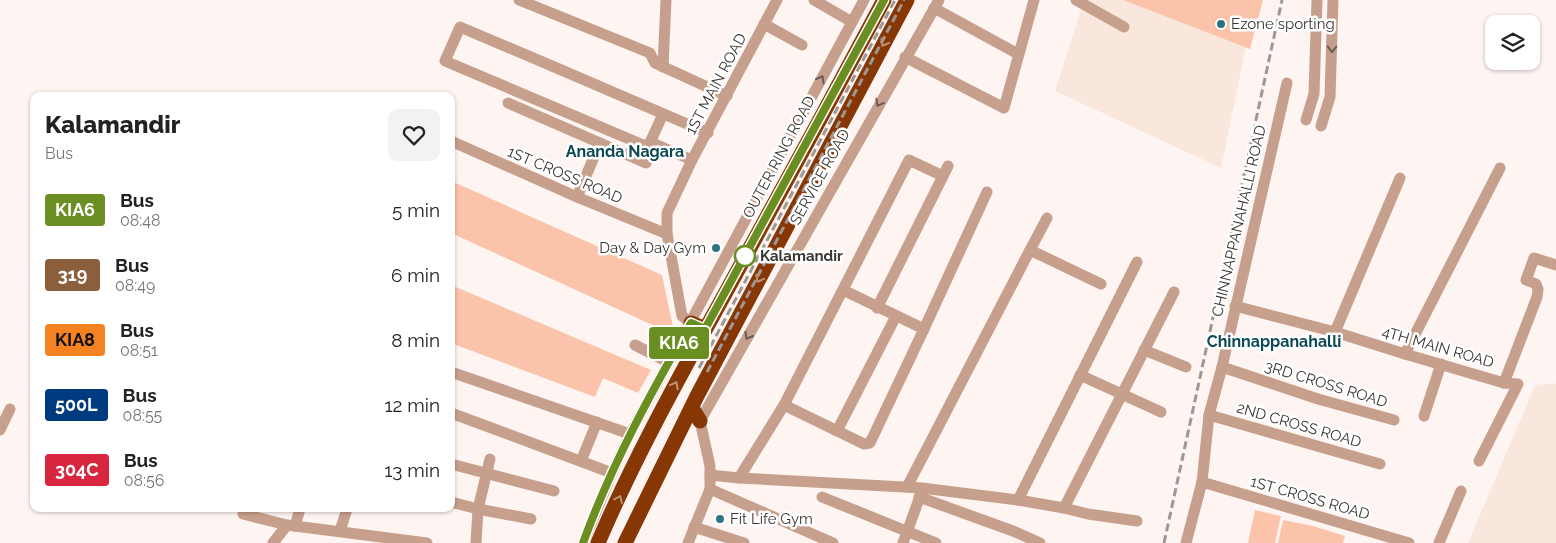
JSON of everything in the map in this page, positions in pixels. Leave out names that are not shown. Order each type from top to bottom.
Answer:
[{"type":"highway","name":"OUTER RING ROAD","points":[[598,543],[652,428],[884,0]]},
{"type":"highway","points":[[625,543],[696,414],[907,0]]},
{"type":"highway","points":[[691,323],[705,329]]},
{"type":"street","points":[[519,0],[650,53],[655,63],[727,96]]},
{"type":"street","points":[[664,67],[666,0]]},
{"type":"street","name":"1ST MAIN ROAD","points":[[691,323],[682,316],[667,234],[668,213],[692,160],[777,0]]},
{"type":"street","points":[[814,0],[852,22]]},
{"type":"street","points":[[583,543],[630,434],[864,0]]},
{"type":"street","points":[[905,57],[1004,108],[1034,0]]},
{"type":"street","points":[[1076,0],[1124,27]]},
{"type":"street","points":[[1306,120],[1314,94],[1317,0]]},
{"type":"street","points":[[1320,126],[1330,96],[1334,0]]},
{"type":"street","points":[[936,4],[1018,54]]},
{"type":"street","name":"SERVICE ROAD","points":[[696,414],[936,4]]},
{"type":"street","points":[[764,24],[802,45]]},
{"type":"street","points":[[663,114],[648,147],[445,61],[460,27],[708,133]]},
{"type":"street","name":"CHINNAPPANAHALLI ROAD","points":[[1186,543],[1202,482],[1209,415],[1222,367],[1287,83]]},
{"type":"street","points":[[508,103],[646,162]]},
{"type":"street","points":[[650,142],[692,160]]},
{"type":"street","points":[[577,198],[600,143]]},
{"type":"street","name":"1ST CROSS ROAD","points":[[455,144],[577,198],[667,234]]},
{"type":"street","points":[[740,478],[784,405],[909,160],[943,176]]},
{"type":"street","points":[[877,308],[948,166]]},
{"type":"street","points":[[1405,354],[1500,168]]},
{"type":"street","points":[[1335,332],[1400,178]]},
{"type":"street","points":[[784,405],[864,444],[870,443],[987,192]]},
{"type":"street","points":[[907,487],[1047,218]]},
{"type":"street","points":[[1030,250],[1101,284]]},
{"type":"street","name":"4TH MAIN ROAD","points":[[1235,306],[1335,332],[1504,382],[1537,296],[1538,289],[1536,284],[1526,280],[1534,258],[1556,265]]},
{"type":"street","points":[[1018,500],[1137,262]]},
{"type":"street","points":[[843,290],[924,329]]},
{"type":"street","points":[[1064,508],[1174,292]]},
{"type":"street","points":[[837,431],[896,316]]},
{"type":"street","points":[[635,345],[668,362]]},
{"type":"street","points":[[1144,350],[1186,366]]},
{"type":"street","points":[[1424,416],[1442,364]]},
{"type":"street","name":"3RD CROSS ROAD","points":[[1222,367],[1318,399],[1394,420]]},
{"type":"street","points":[[455,373],[630,434]]},
{"type":"street","points":[[1080,374],[1162,412]]},
{"type":"street","points":[[1479,461],[1518,384],[1504,382]]},
{"type":"street","points":[[0,430],[10,409]]},
{"type":"street","points":[[688,543],[710,489],[710,466],[696,414]]},
{"type":"street","points":[[455,415],[612,473]]},
{"type":"street","name":"2ND CROSS ROAD","points":[[1209,415],[1380,464]]},
{"type":"street","points":[[581,462],[597,422]]},
{"type":"street","points":[[476,543],[478,509],[490,459]]},
{"type":"street","points":[[455,465],[554,491]]},
{"type":"street","points":[[710,475],[907,487],[1040,543]]},
{"type":"street","name":"1ST CROSS ROAD","points":[[1202,482],[1409,543]]},
{"type":"street","points":[[710,489],[833,543]]},
{"type":"street","points":[[1438,543],[1461,490]]},
{"type":"street","points":[[921,493],[1018,500],[1088,514],[1137,521]]},
{"type":"street","points":[[902,543],[921,493]]},
{"type":"street","points":[[822,497],[936,543]]},
{"type":"street","points":[[455,503],[531,519]]},
{"type":"street","points":[[244,512],[243,514],[291,525],[426,543]]},
{"type":"street","points":[[273,543],[291,525],[298,512]]},
{"type":"street","points":[[329,543],[338,531],[345,512]]},
{"type":"street","points":[[694,527],[744,543]]},
{"type":"shaded area","points":[[1084,0],[1123,0],[1246,47],[1221,168],[1055,91]]},
{"type":"shaded area","name":"Ezone sporting","points":[[1123,0],[1263,0],[1250,49]]},
{"type":"shaded area","points":[[455,183],[662,275],[673,327],[670,333],[455,235]]},
{"type":"shaded area","points":[[455,287],[651,370],[638,393],[603,378],[595,397],[455,344]]},
{"type":"shaded area","points":[[1556,384],[1556,543],[1468,543],[1535,385]]},
{"type":"shaded area","points":[[1255,510],[1281,516],[1275,543],[1248,543]]},
{"type":"shaded area","points":[[1283,520],[1313,526],[1345,536],[1343,543],[1278,543]]},
{"type":"railway","points":[[699,368],[895,0]]},
{"type":"railway","points":[[707,372],[904,0]]},
{"type":"railway","points":[[1164,543],[1282,0]]},
{"type":"bus line","name":"KIA6","points":[[583,543],[630,434],[667,365],[691,323],[705,329],[884,0]]},
{"type":"place","name":"Ezone sporting","points":[[1221,24]]},
{"type":"place","name":"Day & Day Gym","points":[[716,248]]},
{"type":"place","name":"Kalamandir","points":[[745,256]]},
{"type":"place","name":"Fit Life Gym","points":[[720,519]]},
{"type":"district","name":"Ananda Nagara","points":[[625,151]]},
{"type":"district","name":"Chinnappanahalli","points":[[1274,341]]}]
